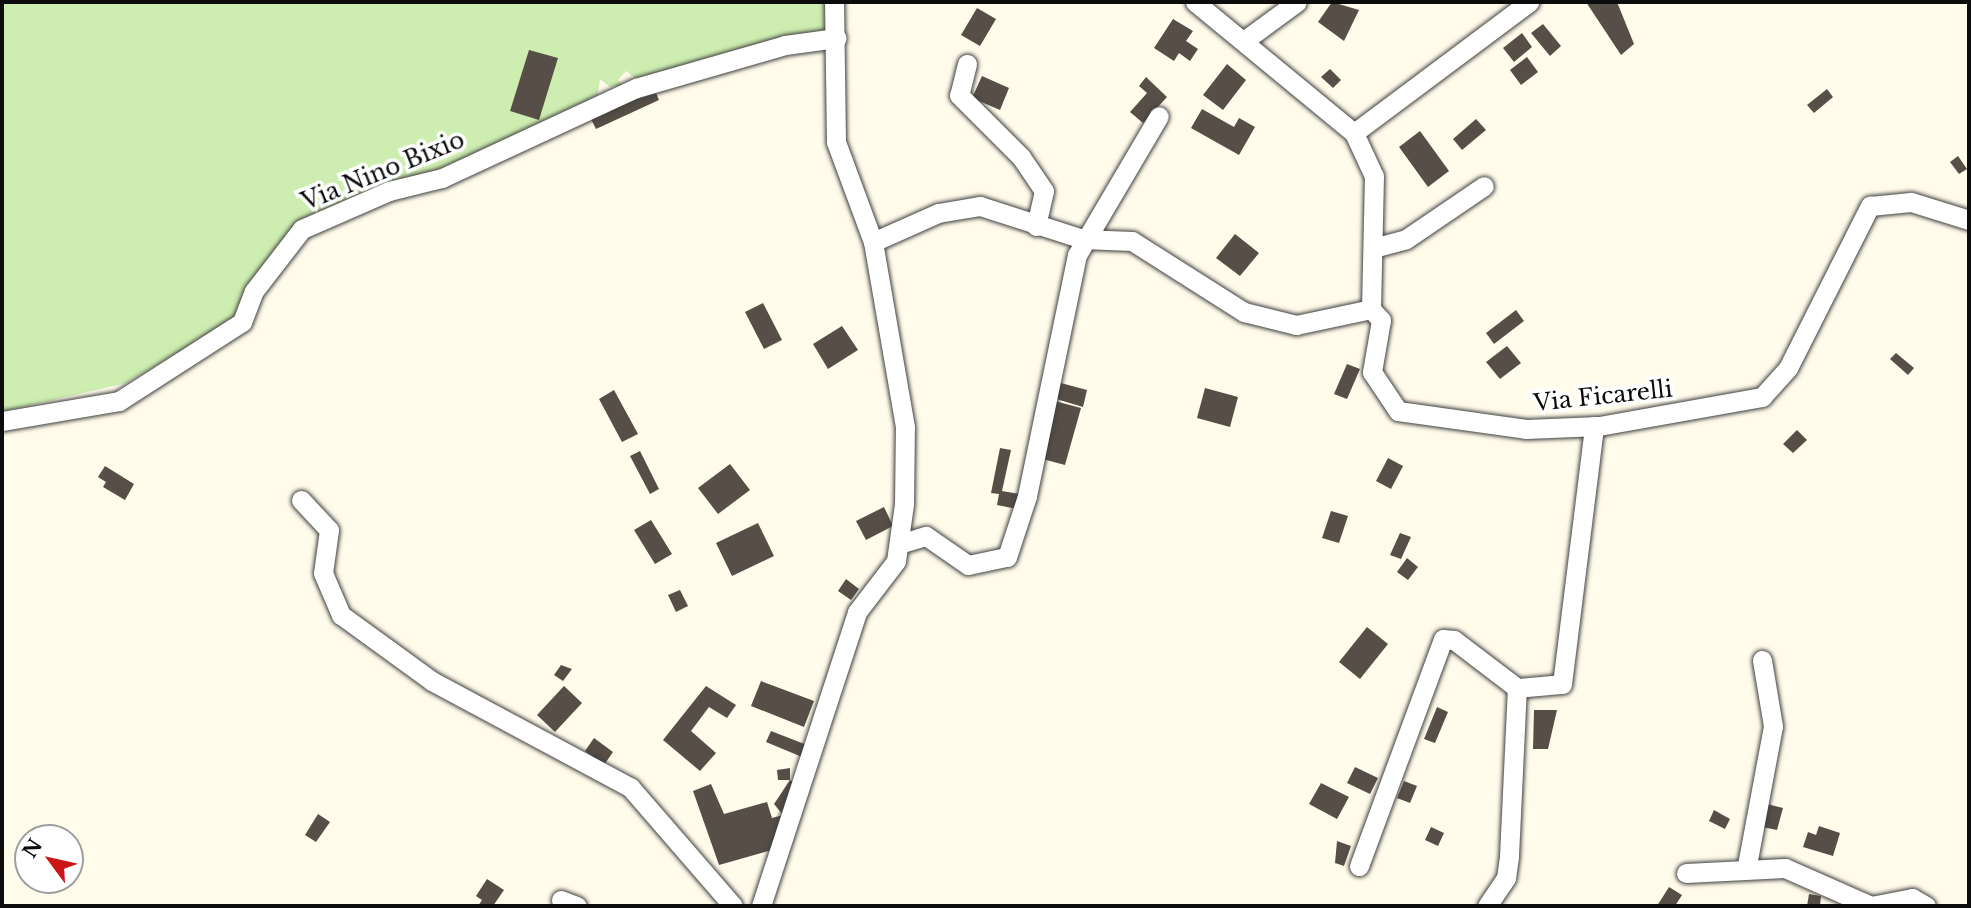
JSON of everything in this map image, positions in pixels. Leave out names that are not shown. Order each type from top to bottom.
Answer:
[{"type":"street","points":[[761,906],[857,612],[896,561],[899,544],[905,426],[873,242],[836,142],[837,38],[834,2]]},
{"type":"street","points":[[873,242],[963,207],[1083,239],[1132,241],[1244,312],[1296,326],[1371,309],[1374,176],[1354,133],[1272,70],[1245,40],[1195,2]]},
{"type":"street","points":[[1245,40],[1297,2]]},
{"type":"street","points":[[1354,133],[1529,2]]},
{"type":"street","name":"Via Nino Bixio","points":[[2,421],[119,401],[242,322],[254,291],[302,229],[389,191],[442,178],[636,88],[785,45],[837,38]]},
{"type":"street","points":[[967,64],[959,95],[1021,157],[1044,191],[1036,226]]},
{"type":"street","points":[[899,544],[926,536],[968,565],[1007,557],[1027,496],[1066,287],[1083,239],[1159,116]]},
{"type":"street","points":[[1373,248],[1406,239],[1484,186]]},
{"type":"street","name":"Via Ficarelli","points":[[1371,309],[1381,320],[1372,372],[1398,411],[1526,429],[1594,426],[1762,397],[1788,368],[1870,206],[1911,202],[1969,220]]},
{"type":"street","points":[[1359,866],[1443,639],[1454,640],[1517,688],[1562,684],[1594,426]]},
{"type":"street","points":[[301,500],[329,530],[323,573],[341,615],[432,681],[630,787],[733,906]]},
{"type":"street","points":[[1747,865],[1773,726],[1762,660]]},
{"type":"street","points":[[1487,906],[1507,867],[1517,688]]},
{"type":"street","points":[[1686,873],[1712,876],[1747,865],[1821,880],[1871,906],[1912,898],[1926,906]]},
{"type":"green space","points":[[2,2],[826,2],[828,28],[640,82],[626,71],[618,80],[623,85],[610,87],[600,79],[597,100],[442,173],[299,224],[237,318],[126,383],[2,412]]},
{"type":"building","points":[[1332,2],[1359,10],[1344,41],[1318,22]]},
{"type":"building","points":[[1586,2],[1617,2],[1634,44],[1621,55]]},
{"type":"building","points":[[977,8],[996,19],[980,46],[961,35]]},
{"type":"building","points":[[1173,19],[1193,31],[1186,41],[1198,49],[1190,61],[1179,53],[1174,61],[1154,48]]},
{"type":"building","points":[[1543,24],[1561,46],[1550,56],[1531,33]]},
{"type":"building","points":[[1522,33],[1532,47],[1514,62],[1503,48]]},
{"type":"building","points":[[529,50],[558,58],[539,120],[510,111]]},
{"type":"building","points":[[1527,57],[1538,72],[1521,85],[1510,70]]},
{"type":"building","points":[[1227,64],[1246,80],[1223,110],[1203,95]]},
{"type":"building","points":[[1330,69],[1341,80],[1333,88],[1321,77]]},
{"type":"building","points":[[982,76],[1009,88],[1000,110],[972,98]]},
{"type":"building","points":[[1146,77],[1167,97],[1143,123],[1130,112],[1147,93],[1139,86]]},
{"type":"building","points":[[1827,89],[1833,97],[1814,113],[1807,105]]},
{"type":"building","points":[[656,93],[659,100],[596,129],[589,115]]},
{"type":"building","points":[[1202,109],[1234,127],[1239,118],[1255,127],[1239,155],[1191,128]]},
{"type":"building","points":[[1476,119],[1486,130],[1462,150],[1453,139]]},
{"type":"building","points":[[1420,131],[1449,171],[1428,187],[1399,147]]},
{"type":"building","points":[[1958,156],[1967,169],[1959,174],[1950,162]]},
{"type":"building","points":[[1235,234],[1259,253],[1240,276],[1216,258]]},
{"type":"building","points":[[763,303],[782,340],[764,349],[745,312]]},
{"type":"building","points":[[1516,310],[1524,321],[1494,344],[1486,333]]},
{"type":"building","points":[[842,326],[858,350],[828,369],[813,344]]},
{"type":"building","points":[[1507,346],[1521,363],[1500,379],[1486,362]]},
{"type":"building","points":[[1896,353],[1914,368],[1908,375],[1890,359]]},
{"type":"building","points":[[1347,364],[1360,369],[1347,399],[1334,394]]},
{"type":"building","points":[[1057,382],[1087,390],[1083,407],[1053,398]]},
{"type":"building","points":[[1205,388],[1238,397],[1230,427],[1197,418]]},
{"type":"building","points":[[614,390],[638,434],[622,442],[599,399]]},
{"type":"building","points":[[1051,400],[1081,408],[1065,465],[1035,457]]},
{"type":"building","points":[[1797,430],[1807,440],[1793,453],[1783,444]]},
{"type":"building","points":[[1000,448],[1011,450],[1002,491],[1020,494],[1017,509],[997,505],[999,494],[991,493]]},
{"type":"building","points":[[640,451],[659,489],[650,494],[630,456]]},
{"type":"building","points":[[1388,458],[1403,466],[1391,489],[1376,481]]},
{"type":"building","points":[[730,464],[750,490],[718,514],[698,488]]},
{"type":"building","points":[[105,466],[134,484],[125,500],[103,487],[106,482],[98,477]]},
{"type":"building","points":[[884,507],[893,526],[866,540],[856,521]]},
{"type":"building","points":[[1331,511],[1348,516],[1339,543],[1322,538]]},
{"type":"building","points":[[651,520],[672,554],[655,564],[634,530]]},
{"type":"building","points":[[758,523],[774,556],[732,576],[716,543]]},
{"type":"building","points":[[1400,533],[1411,537],[1401,559],[1390,555]]},
{"type":"building","points":[[1407,558],[1418,567],[1408,580],[1397,572]]},
{"type":"building","points":[[846,579],[859,589],[851,600],[838,591]]},
{"type":"building","points":[[680,590],[688,606],[676,612],[668,595]]},
{"type":"building","points":[[1367,627],[1388,644],[1360,679],[1339,662]]},
{"type":"building","points":[[561,665],[572,669],[563,681],[554,675]]},
{"type":"building","points":[[761,681],[814,701],[804,727],[751,706]]},
{"type":"building","points":[[564,686],[582,703],[555,732],[537,715]]},
{"type":"building","points":[[706,686],[736,705],[727,718],[709,707],[691,731],[716,753],[700,771],[663,740]]},
{"type":"building","points":[[1437,707],[1448,712],[1435,743],[1424,739]]},
{"type":"building","points":[[1534,710],[1557,710],[1548,749],[1533,749]]},
{"type":"building","points":[[771,731],[807,745],[802,757],[766,742]]},
{"type":"building","points":[[594,738],[613,752],[604,765],[585,751]]},
{"type":"building","points":[[1355,767],[1378,778],[1370,794],[1347,783]]},
{"type":"building","points":[[790,768],[790,780],[778,780],[777,770]]},
{"type":"building","points":[[790,780],[799,786],[783,815],[774,804]]},
{"type":"building","points":[[1404,781],[1417,786],[1410,803],[1397,798]]},
{"type":"building","points":[[1321,783],[1349,797],[1337,819],[1309,804]]},
{"type":"building","points":[[711,784],[724,814],[767,802],[772,818],[783,815],[779,848],[719,865],[693,791]]},
{"type":"building","points":[[1763,803],[1783,808],[1777,830],[1758,826]]},
{"type":"building","points":[[1714,810],[1730,819],[1725,829],[1709,821]]},
{"type":"building","points":[[318,814],[330,822],[316,842],[305,835]]},
{"type":"building","points":[[1819,826],[1840,833],[1833,856],[1803,847],[1808,832],[1816,835]]},
{"type":"building","points":[[1431,827],[1444,833],[1438,846],[1425,840]]},
{"type":"building","points":[[1337,841],[1351,846],[1344,866],[1335,863]]},
{"type":"building","points":[[487,879],[504,890],[493,906],[478,906],[482,900],[476,896]]},
{"type":"building","points":[[1669,887],[1682,895],[1675,906],[1657,906]]},
{"type":"building","points":[[1809,894],[1821,896],[1820,906],[1807,906]]}]
